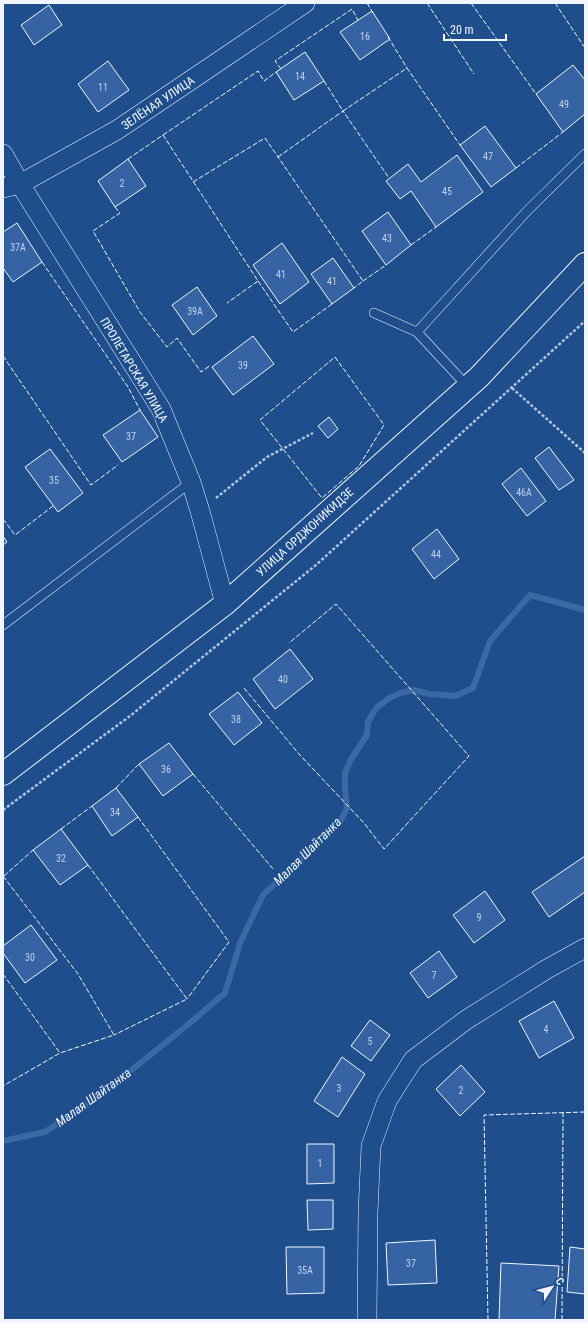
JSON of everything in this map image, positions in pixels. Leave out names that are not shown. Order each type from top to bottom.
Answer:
[{"type":"main road","name":"УЛИЦА ОРДЖОНИКИДЗЕ","points":[[3,774],[225,604],[480,377],[585,264]]},
{"type":"street","name":"ЗЕЛЁНАЯ УЛИЦА","points":[[12,186],[117,130],[305,3]]},
{"type":"street","name":"ПРОЛЕТАРСКАЯ УЛИЦА","points":[[3,154],[12,186],[161,409],[191,482],[225,604]]},
{"type":"street","points":[[367,1320],[368,1220],[371,1146],[387,1101],[412,1060],[466,1020],[547,969],[585,948]]},
{"type":"lane","points":[[417,332],[528,210],[585,154]]},
{"type":"lane","points":[[374,314],[417,332],[468,387]]},
{"type":"lane","points":[[3,625],[191,482]]},
{"type":"path","points":[[3,810],[130,716],[316,565],[585,321]]},
{"type":"path","points":[[512,388],[585,453]]},
{"type":"path","points":[[200,512],[267,457],[313,433]]},
{"type":"building","points":[[49,5],[62,25],[34,45],[21,25]]},
{"type":"building","points":[[372,11],[390,39],[360,60],[340,32]]},
{"type":"building","points":[[305,52],[324,81],[294,100],[276,72]]},
{"type":"building","points":[[108,61],[129,90],[98,112],[78,84]]},
{"type":"building","points":[[573,65],[585,80],[585,114],[563,132],[536,94]]},
{"type":"building","points":[[485,126],[516,168],[491,187],[460,145]]},
{"type":"building","points":[[457,155],[483,192],[436,227],[411,191],[400,199],[386,181],[408,164],[421,182]]},
{"type":"building","points":[[128,159],[146,186],[115,207],[98,181]]},
{"type":"building","points":[[388,212],[411,245],[386,265],[362,231]]},
{"type":"building","points":[[17,223],[42,262],[13,282],[3,268],[3,232]]},
{"type":"building","points":[[282,243],[309,282],[280,304],[253,265]]},
{"type":"building","points":[[333,258],[354,288],[332,304],[311,274]]},
{"type":"building","points":[[197,287],[217,316],[193,335],[172,305]]},
{"type":"building","points":[[253,336],[274,364],[233,395],[212,367]]},
{"type":"building","points":[[140,410],[158,437],[122,462],[103,435]]},
{"type":"building","points":[[329,417],[338,429],[328,438],[318,426]]},
{"type":"building","points":[[549,447],[574,480],[559,490],[535,458]]},
{"type":"building","points":[[50,449],[83,493],[58,512],[25,467]]},
{"type":"building","points":[[521,468],[546,501],[527,516],[502,484]]},
{"type":"building","points":[[437,529],[459,559],[434,579],[412,549]]},
{"type":"building","points":[[3,536],[7,542],[3,545]]},
{"type":"building","points":[[290,649],[313,679],[275,709],[253,679]]},
{"type":"building","points":[[238,692],[262,723],[234,745],[209,714]]},
{"type":"building","points":[[169,743],[193,774],[163,796],[139,764]]},
{"type":"building","points":[[116,788],[138,817],[112,836],[92,806]]},
{"type":"building","points":[[61,829],[88,865],[60,885],[33,850]]},
{"type":"building","points":[[585,856],[585,892],[549,917],[532,892]]},
{"type":"building","points":[[485,891],[505,920],[474,943],[453,915]]},
{"type":"building","points":[[31,925],[57,960],[25,983],[3,953],[3,946]]},
{"type":"building","points":[[439,951],[457,977],[428,998],[410,973]]},
{"type":"building","points":[[554,1001],[574,1038],[539,1058],[519,1021]]},
{"type":"building","points":[[370,1020],[390,1035],[371,1061],[351,1046]]},
{"type":"building","points":[[342,1057],[365,1074],[338,1117],[314,1101]]},
{"type":"building","points":[[461,1065],[485,1092],[460,1116],[436,1089]]},
{"type":"building","points":[[307,1144],[334,1144],[334,1183],[307,1184]]},
{"type":"building","points":[[307,1200],[333,1200],[333,1229],[308,1230]]},
{"type":"building","points":[[435,1240],[437,1283],[388,1285],[386,1243]]},
{"type":"building","points":[[286,1247],[324,1247],[324,1293],[287,1294]]},
{"type":"building","points":[[570,1247],[585,1249],[585,1294],[567,1292]]},
{"type":"building","points":[[501,1263],[559,1266],[555,1320],[499,1320]]},
{"type":"waterway","name":"Малая Шайтанка","points":[[3,1141],[45,1132],[98,1097],[225,993],[240,943],[263,895],[340,822],[347,808],[345,773],[350,761],[367,735],[368,722],[376,708],[388,699],[400,693],[414,690],[429,694],[455,696],[473,688],[490,641],[530,595],[585,610]]},
{"type":"fence","points":[[367,3],[373,13]]},
{"type":"fence","points":[[427,3],[474,74]]},
{"type":"fence","points":[[471,3],[536,94]]},
{"type":"fence","points":[[555,3],[585,48]]},
{"type":"fence","points":[[281,69],[275,61],[352,9],[358,20]]},
{"type":"fence","points":[[388,37],[407,68]]},
{"type":"fence","points":[[324,81],[343,111],[407,68],[460,145]]},
{"type":"fence","points":[[163,135],[258,71],[264,81],[276,72]]},
{"type":"fence","points":[[278,157],[343,111],[389,178]]},
{"type":"fence","points":[[516,168],[563,132]]},
{"type":"fence","points":[[128,159],[163,135],[258,281],[227,303]]},
{"type":"fence","points":[[193,182],[265,138],[363,281],[354,288]]},
{"type":"fence","points":[[115,207],[120,213],[93,231],[140,312],[167,347],[177,338],[201,372],[211,365]]},
{"type":"fence","points":[[411,245],[436,227]]},
{"type":"fence","points":[[42,262],[128,387],[140,410]]},
{"type":"fence","points":[[363,281],[386,265]]},
{"type":"fence","points":[[258,281],[293,332],[332,304]]},
{"type":"fence","points":[[3,356],[91,485],[118,465]]},
{"type":"fence","points":[[335,357],[384,425],[359,466],[322,498],[260,420],[335,357]]},
{"type":"fence","points":[[3,519],[15,535],[53,506]]},
{"type":"fence","points":[[244,688],[299,754],[364,823],[384,849],[469,756],[336,604],[289,643]]},
{"type":"fence","points":[[116,788],[139,764]]},
{"type":"fence","points":[[193,774],[273,869]]},
{"type":"fence","points":[[61,829],[92,806]]},
{"type":"fence","points":[[138,817],[229,942],[187,999]]},
{"type":"fence","points":[[4,876],[33,850]]},
{"type":"fence","points":[[88,865],[187,999],[114,1035]]},
{"type":"fence","points":[[3,876],[78,974],[114,1035],[60,1053],[3,1086]]},
{"type":"fence","points":[[3,974],[60,1053]]},
{"type":"fence","points":[[562,1320],[563,1112]]},
{"type":"fence","points":[[488,1320],[484,1115],[585,1112]]}]
